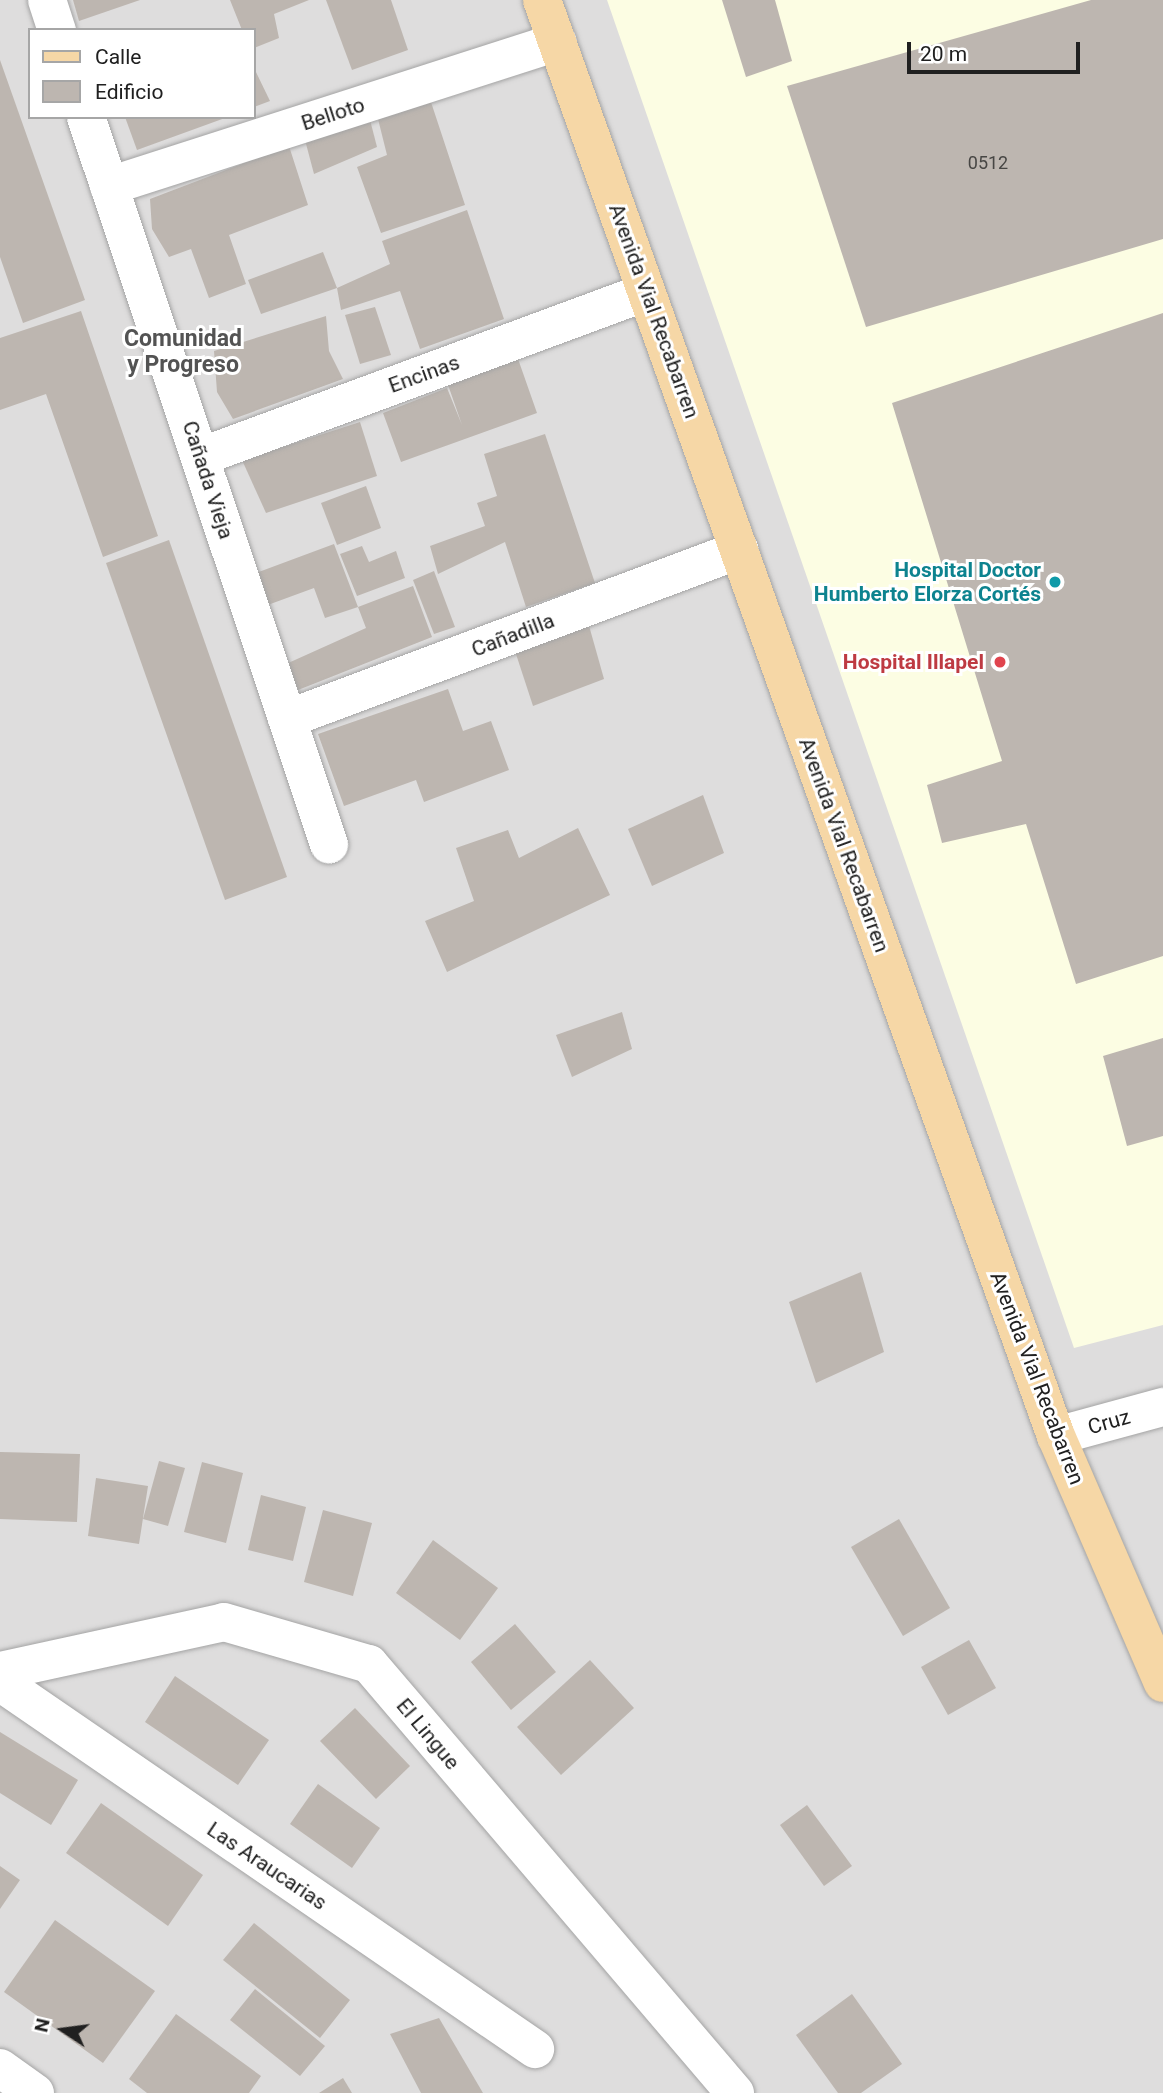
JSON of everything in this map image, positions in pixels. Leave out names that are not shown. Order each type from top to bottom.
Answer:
[{"type":"main road","name":"Avenida Vial Recabarren","points":[[542,0],[1056,1436],[1163,1683]]},
{"type":"street","points":[[47,0],[56,28]]},
{"type":"street","name":"Belloto","points":[[109,186],[556,42]]},
{"type":"street","name":"Cañada Vieja","points":[[87,119],[329,844]]},
{"type":"street","name":"Encinas","points":[[200,457],[647,292]]},
{"type":"street","name":"Cañadilla","points":[[287,719],[739,550]]},
{"type":"street","name":"Cruz","points":[[1056,1436],[1163,1407]]},
{"type":"street","name":"El Lingue","points":[[0,1671],[224,1622],[369,1664],[735,2093]]},
{"type":"street","name":"Las Araucarias","points":[[0,1682],[535,2049]]},
{"type":"street","points":[[0,2068],[35,2093]]},
{"type":"shaded area","points":[[0,0],[1163,0],[1163,2093],[0,2093]]},
{"type":"shaded area","name":"Hospital Illapel","points":[[607,0],[1163,0],[1163,1325],[1074,1348]]},
{"type":"building","points":[[73,0],[140,0],[79,21]]},
{"type":"building","points":[[230,0],[309,0],[274,14],[279,38],[256,47],[256,28],[241,28]]},
{"type":"building","points":[[326,0],[391,0],[408,50],[352,70]]},
{"type":"building","points":[[722,0],[775,0],[792,61],[746,77]]},
{"type":"building","points":[[1091,0],[1163,0],[1163,239],[866,327],[787,86]]},
{"type":"building","points":[[0,60],[85,300],[23,323],[0,257]]},
{"type":"building","points":[[256,72],[270,101],[256,106]]},
{"type":"building","points":[[429,96],[465,205],[381,233],[357,167],[387,155],[376,111]]},
{"type":"building","points":[[369,116],[377,147],[314,174],[305,140]]},
{"type":"building","points":[[126,119],[222,119],[137,150]]},
{"type":"building","points":[[289,146],[308,205],[229,235],[246,284],[209,298],[191,249],[169,257],[152,229],[150,199]]},
{"type":"building","points":[[467,210],[504,319],[420,349],[400,291],[341,310],[337,288],[390,264],[382,241]]},
{"type":"building","points":[[323,252],[337,288],[261,314],[248,280]]},
{"type":"building","points":[[375,307],[391,355],[360,364],[345,315]]},
{"type":"building","points":[[81,311],[158,536],[103,557],[46,394],[0,410],[0,338]]},
{"type":"building","name":"Hospital Doctor Humberto Elorza Cortés","points":[[1163,313],[1163,956],[1076,984],[1026,824],[942,843],[927,785],[1002,761],[892,403]]},
{"type":"building","points":[[326,316],[329,351],[343,379],[233,419],[217,392],[214,351]]},
{"type":"building","points":[[517,356],[537,413],[401,462],[383,413],[447,388],[462,425],[447,382]]},
{"type":"building","points":[[360,422],[377,476],[266,513],[242,460]]},
{"type":"building","points":[[545,434],[595,583],[526,607],[505,542],[438,574],[430,546],[485,526],[477,503],[497,496],[484,454]]},
{"type":"building","points":[[366,486],[381,528],[337,545],[321,503]]},
{"type":"building","points":[[169,540],[287,877],[225,900],[106,563]]},
{"type":"building","points":[[334,544],[358,607],[325,618],[314,588],[265,606],[253,574]]},
{"type":"building","points":[[362,546],[369,562],[396,551],[405,578],[357,596],[340,554]]},
{"type":"building","points":[[434,571],[455,627],[434,634],[413,580]]},
{"type":"building","points":[[413,586],[432,637],[298,690],[286,664],[366,628],[358,607]]},
{"type":"building","points":[[588,622],[604,679],[533,706],[515,651]]},
{"type":"building","points":[[448,689],[463,731],[491,721],[509,770],[424,802],[416,780],[344,806],[318,734]]},
{"type":"building","points":[[703,795],[724,853],[652,886],[628,829]]},
{"type":"building","points":[[578,828],[610,895],[447,972],[425,921],[474,901],[456,848],[508,830],[519,858]]},
{"type":"building","points":[[622,1012],[632,1049],[572,1077],[556,1035]]},
{"type":"building","points":[[1163,1038],[1163,1136],[1127,1146],[1103,1056]]},
{"type":"building","points":[[861,1272],[884,1352],[816,1383],[789,1302]]},
{"type":"building","points":[[0,1452],[80,1454],[77,1522],[0,1519]]},
{"type":"building","points":[[159,1461],[185,1468],[168,1526],[143,1519]]},
{"type":"building","points":[[202,1462],[243,1473],[226,1543],[184,1532]]},
{"type":"building","points":[[96,1478],[148,1486],[139,1544],[88,1536]]},
{"type":"building","points":[[261,1495],[306,1507],[293,1561],[248,1550]]},
{"type":"building","points":[[323,1510],[372,1523],[353,1596],[304,1582]]},
{"type":"building","points":[[899,1519],[950,1608],[903,1636],[851,1547]]},
{"type":"building","points":[[433,1540],[498,1588],[460,1640],[396,1593]]},
{"type":"building","points":[[515,1624],[556,1672],[511,1710],[471,1662]]},
{"type":"building","points":[[969,1640],[996,1688],[948,1715],[921,1667]]},
{"type":"building","points":[[590,1660],[634,1708],[561,1775],[517,1727]]},
{"type":"building","points":[[175,1676],[269,1740],[238,1785],[145,1722]]},
{"type":"building","points":[[355,1708],[410,1766],[376,1799],[320,1741]]},
{"type":"building","points":[[0,1732],[78,1780],[51,1825],[0,1793]]},
{"type":"building","points":[[318,1784],[380,1828],[352,1868],[290,1824]]},
{"type":"building","points":[[101,1803],[203,1875],[168,1926],[66,1853]]},
{"type":"building","points":[[807,1805],[852,1866],[824,1886],[780,1825]]},
{"type":"building","points":[[0,1866],[20,1880],[0,1909]]},
{"type":"building","points":[[55,1920],[155,1991],[103,2063],[4,1992]]},
{"type":"building","points":[[254,1923],[350,2000],[320,2038],[223,1960]]},
{"type":"building","points":[[255,1989],[325,2046],[300,2076],[230,2020]]},
{"type":"building","points":[[852,1994],[902,2064],[861,2093],[838,2093],[796,2035]]},
{"type":"building","points":[[176,2014],[261,2076],[249,2093],[147,2093],[129,2079]]},
{"type":"building","points":[[439,2018],[483,2093],[421,2093],[390,2034]]},
{"type":"building","points":[[343,2078],[352,2093],[319,2093]]},
{"type":"place","name":"Hospital Doctor Humberto Elorza Cortés","points":[[1055,582]]},
{"type":"place","name":"Hospital Illapel","points":[[1000,662]]},
{"type":"district","name":"Comunidad y Progreso","points":[[183,352]]}]
